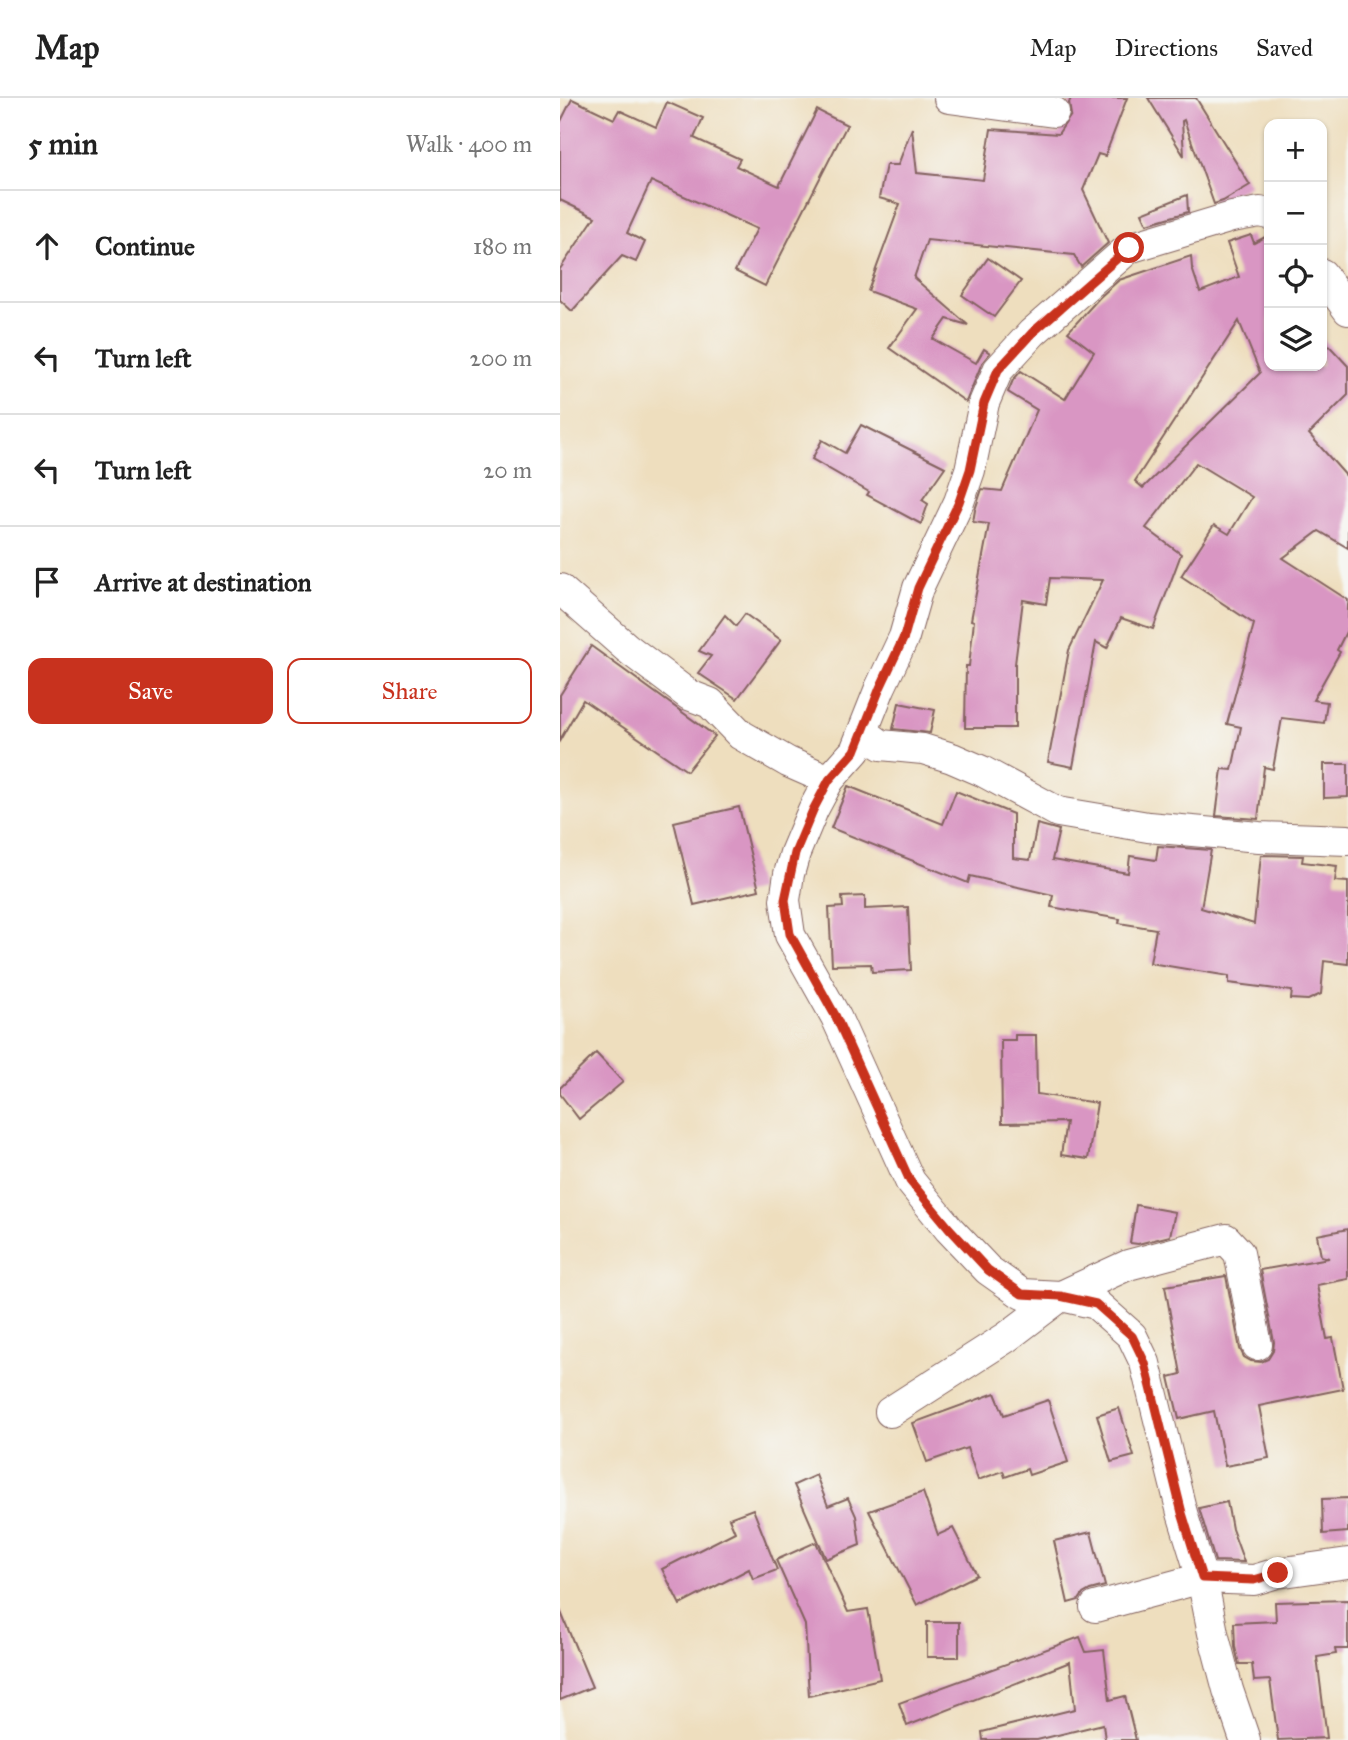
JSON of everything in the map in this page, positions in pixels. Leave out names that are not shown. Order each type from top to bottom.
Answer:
[{"type":"street","points":[[949,98],[1054,112]]},
{"type":"street","points":[[1245,1740],[1216,1645],[1202,1578],[1182,1513],[1145,1363],[1132,1336],[1096,1304],[1060,1296],[1022,1294],[988,1270],[910,1181],[836,1017],[790,934],[785,900],[795,853],[813,810],[829,780],[855,751],[904,637],[918,588],[959,502],[970,470],[984,403],[998,370],[1032,333],[1129,248],[1232,217],[1264,213]]},
{"type":"street","points":[[1327,281],[1348,310]]},
{"type":"street","points":[[560,589],[627,648],[678,687],[689,695],[710,703],[741,735],[788,762],[829,780]]},
{"type":"street","points":[[863,732],[881,745],[923,749],[952,758],[1058,812],[1148,827],[1259,837],[1348,839]]},
{"type":"street","points":[[890,1412],[1007,1337],[1060,1296],[1128,1265],[1226,1239],[1239,1253],[1257,1345]]},
{"type":"street","points":[[1095,1607],[1202,1578],[1254,1580],[1278,1573],[1348,1563]]},
{"type":"building","points":[[1071,98],[1127,98],[1105,156],[1098,154],[1083,190],[1108,243],[1081,267],[1074,255],[927,240],[914,278],[968,325],[947,319],[933,339],[976,363],[984,349],[990,353],[982,363],[966,402],[889,348],[917,309],[868,291],[900,204],[879,198],[886,165],[898,165],[912,128],[917,173],[983,180],[991,129],[1058,134],[1071,115]]},
{"type":"building","points":[[1148,98],[1196,98],[1250,185],[1214,204],[1184,120],[1184,156]]},
{"type":"building","points":[[572,99],[614,119],[619,110],[656,127],[667,102],[703,118],[694,138],[740,159],[736,166],[779,186],[817,110],[847,125],[765,286],[735,271],[757,229],[651,181],[627,233],[645,242],[636,262],[622,256],[572,311],[560,300],[560,269],[595,217],[560,200],[560,123]]},
{"type":"building","points":[[1187,195],[1188,212],[1147,224],[1142,213]]},
{"type":"building","points":[[1251,235],[1254,243],[1264,238],[1264,371],[1327,371],[1327,343],[1348,366],[1348,395],[1309,434],[1348,478],[1348,548],[1319,531],[1283,558],[1348,600],[1348,628],[1337,650],[1340,652],[1313,700],[1327,702],[1324,723],[1282,718],[1273,769],[1264,767],[1258,819],[1216,816],[1222,769],[1232,770],[1241,727],[1227,724],[1254,624],[1181,576],[1214,525],[1229,534],[1252,497],[1196,463],[1146,528],[1181,554],[1153,629],[1121,618],[1107,648],[1096,642],[1073,767],[1048,762],[1069,650],[1103,580],[1050,578],[1046,604],[1023,600],[1015,664],[1015,728],[965,728],[966,666],[969,666],[974,621],[971,620],[989,524],[973,522],[975,510],[982,489],[1002,491],[1037,410],[1008,392],[1013,380],[1021,371],[1065,399],[1094,352],[1068,332],[1119,280],[1191,256],[1200,292],[1239,277],[1227,243]],"holes":[[[1239,321],[1260,373],[1143,488],[1135,481]]]},
{"type":"building","points":[[988,258],[1021,281],[994,317],[962,295]]},
{"type":"building","points":[[861,425],[945,467],[922,500],[928,504],[921,524],[867,495],[869,492],[812,459],[822,440],[845,453]]},
{"type":"building","points":[[745,614],[781,640],[737,699],[698,673],[711,656],[699,651],[725,615],[736,626]]},
{"type":"building","points":[[591,646],[715,736],[687,771],[583,700],[560,740],[560,695]]},
{"type":"building","points":[[899,703],[935,710],[930,733],[893,729]]},
{"type":"building","points":[[1324,764],[1348,764],[1348,797],[1324,798]]},
{"type":"building","points":[[848,786],[943,824],[956,791],[1013,814],[1013,858],[1030,860],[1037,824],[1059,830],[1052,860],[1128,873],[1130,856],[1156,860],[1158,846],[1211,850],[1201,908],[1254,924],[1261,855],[1303,856],[1302,862],[1337,866],[1335,881],[1348,882],[1348,964],[1324,961],[1321,994],[1308,1000],[1291,999],[1292,991],[1229,983],[1229,976],[1150,963],[1156,929],[1119,923],[1120,919],[1051,907],[1053,895],[970,876],[968,883],[831,828]]},
{"type":"building","points":[[739,807],[759,890],[694,905],[674,822]]},
{"type":"building","points":[[865,896],[865,909],[908,907],[911,970],[872,972],[871,964],[832,965],[829,908],[843,907],[842,897]]},
{"type":"building","points":[[1015,1035],[1036,1035],[1037,1094],[1097,1103],[1088,1159],[1061,1155],[1066,1122],[1002,1123],[1001,1040],[1015,1040]]},
{"type":"building","points":[[596,1053],[623,1082],[579,1119],[560,1094],[560,1088]]},
{"type":"building","points":[[1136,1205],[1175,1212],[1170,1236],[1138,1244],[1130,1243]]},
{"type":"building","points":[[1348,1229],[1348,1279],[1317,1285],[1327,1339],[1333,1338],[1343,1389],[1259,1406],[1269,1458],[1225,1466],[1214,1411],[1179,1419],[1169,1377],[1181,1374],[1165,1286],[1226,1276],[1240,1349],[1244,1357],[1261,1362],[1268,1359],[1274,1342],[1260,1270],[1329,1258],[1321,1256],[1317,1235]]},
{"type":"building","points":[[995,1393],[1004,1415],[1048,1400],[1068,1462],[1029,1475],[1027,1469],[1005,1477],[1003,1471],[978,1480],[967,1448],[927,1462],[913,1423]]},
{"type":"building","points":[[1119,1408],[1134,1456],[1111,1462],[1097,1415]]},
{"type":"building","points":[[816,1475],[828,1506],[848,1498],[856,1516],[860,1545],[826,1559],[794,1485]]},
{"type":"building","points":[[923,1492],[938,1535],[953,1528],[977,1575],[917,1605],[869,1511]]},
{"type":"building","points":[[1348,1498],[1348,1532],[1323,1534],[1322,1499]]},
{"type":"building","points":[[1227,1502],[1232,1529],[1244,1562],[1215,1561],[1199,1508]]},
{"type":"building","points":[[753,1509],[777,1570],[753,1579],[749,1569],[680,1605],[662,1569],[735,1532],[729,1518]]},
{"type":"building","points":[[1091,1532],[1105,1586],[1090,1590],[1079,1600],[1068,1603],[1054,1541]]},
{"type":"building","points":[[816,1542],[848,1612],[868,1609],[880,1679],[809,1696],[805,1625],[776,1560]]},
{"type":"building","points":[[1348,1600],[1348,1649],[1335,1649],[1336,1654],[1317,1657],[1327,1738],[1278,1740],[1270,1680],[1254,1681],[1252,1664],[1239,1664],[1234,1623],[1276,1621],[1275,1602]]},
{"type":"building","points":[[560,1610],[592,1687],[560,1700]]},
{"type":"building","points":[[927,1622],[959,1622],[959,1657],[927,1657]]},
{"type":"building","points":[[1080,1637],[1086,1652],[1104,1650],[1110,1700],[1125,1696],[1136,1740],[1105,1740],[1103,1724],[1037,1740],[983,1740],[982,1732],[1075,1709],[1070,1662],[907,1726],[899,1703]]},
{"type":"route","points":[[1129,248],[1032,333],[998,370],[984,403],[970,470],[959,502],[918,588],[904,637],[855,751],[829,780],[813,810],[795,853],[785,900],[790,934],[836,1017],[910,1181],[988,1270],[1022,1294],[1060,1296],[1096,1304],[1132,1336],[1145,1363],[1182,1513],[1202,1578],[1254,1580],[1278,1573]]}]
